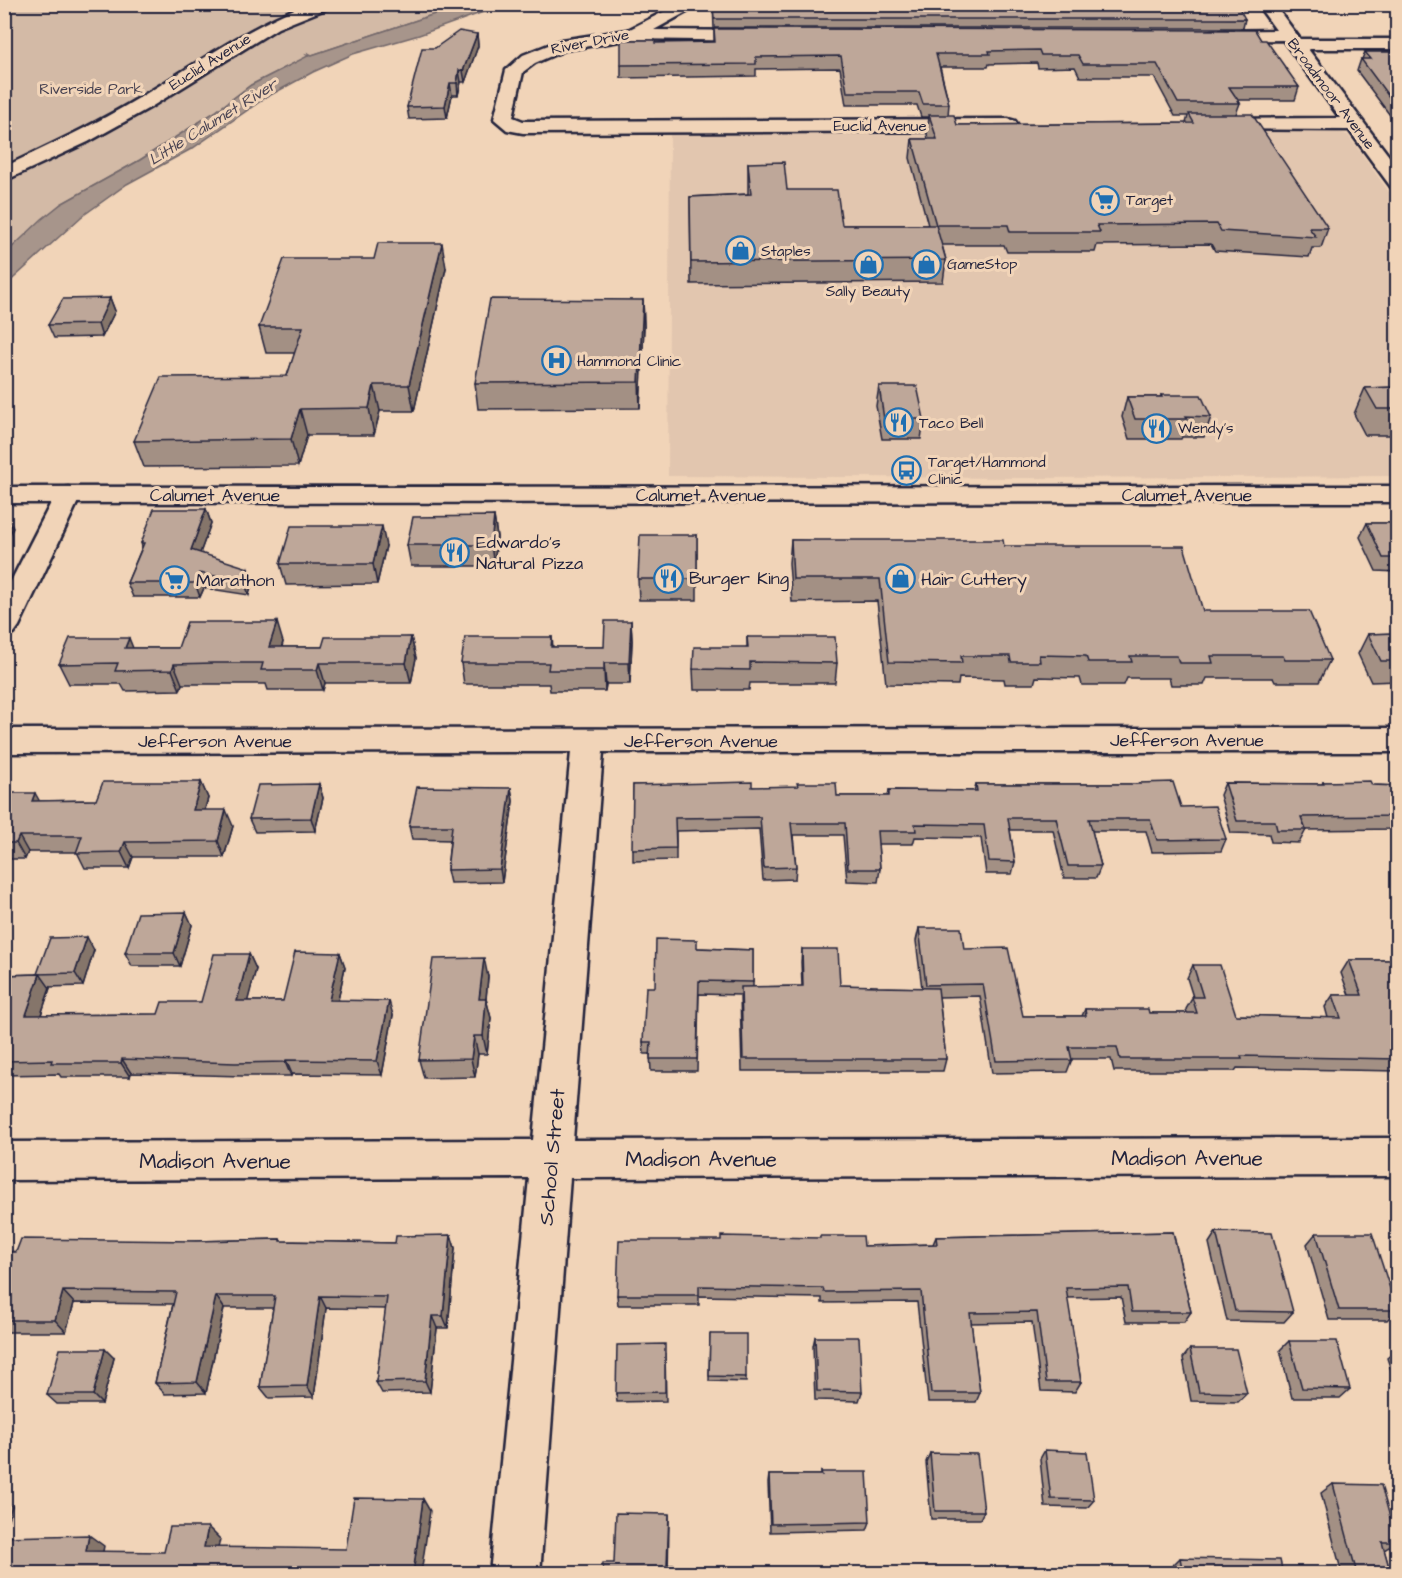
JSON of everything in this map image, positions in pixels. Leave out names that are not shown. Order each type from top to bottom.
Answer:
[{"type":"street","name":"Euclid Avenue","points":[[4,175],[81,138],[144,103],[272,24],[322,4]]},
{"type":"street","name":"River Drive","points":[[514,126],[502,120],[515,70],[543,51],[561,45],[632,34],[693,4]]},
{"type":"street","name":"Broadmoor Avenue","points":[[1265,4],[1398,183]]},
{"type":"street","points":[[632,34],[772,36]]},
{"type":"street","points":[[1192,36],[1398,44]]},
{"type":"street","points":[[1197,125],[1354,124]]},
{"type":"street","name":"Euclid Avenue","points":[[514,126],[1031,125]]},
{"type":"street","points":[[1376,154],[1398,154]]},
{"type":"street","name":"Calumet Avenue","points":[[4,495],[1398,494]]},
{"type":"street","points":[[4,626],[68,495]]},
{"type":"street","name":"Jefferson Avenue","points":[[4,741],[1398,740]]},
{"type":"street","name":"School Street","points":[[515,1574],[588,741]]},
{"type":"street","name":"Madison Avenue","points":[[4,1161],[1398,1157]]},
{"type":"shaded area","points":[[1334,131],[1348,135],[1397,203],[1397,476],[1028,478],[668,476],[670,134],[663,132]]},
{"type":"green space","name":"Riverside Park","points":[[5,5],[462,5],[312,55],[308,53],[309,56],[251,85],[215,112],[140,160],[61,204],[5,254]]},
{"type":"water","name":"Little Calumet River","points":[[462,5],[503,5],[419,35],[353,54],[265,98],[193,148],[127,184],[81,217],[5,286],[5,254],[42,219],[61,204],[140,160],[215,112],[251,85],[308,56],[305,54],[312,55]]},
{"type":"building","points":[[713,4],[1237,4],[1245,19],[714,19]]},
{"type":"building","points":[[714,29],[1255,30],[1261,40],[1266,40],[1299,87],[1229,87],[1240,103],[1178,103],[1157,64],[1083,64],[1078,55],[1041,55],[1039,50],[989,51],[990,54],[936,54],[949,104],[923,104],[919,92],[847,92],[841,56],[756,57],[756,64],[621,65],[621,40],[655,40],[655,43],[715,42]]},
{"type":"building","points":[[459,31],[477,34],[463,71],[459,70],[457,83],[450,83],[445,106],[407,107],[422,48],[435,48]]},
{"type":"building","points":[[1365,52],[1398,52],[1398,109],[1361,59],[1371,59]]},
{"type":"building","name":"Target","points":[[1189,114],[1252,114],[1328,228],[1309,228],[1316,237],[1221,231],[1217,224],[1097,225],[1100,232],[1010,232],[1008,225],[936,225],[912,139],[937,139],[929,115],[954,115],[957,125],[1194,123]]},
{"type":"building","points":[[784,162],[787,190],[837,190],[842,225],[936,225],[946,260],[691,262],[690,197],[751,194],[748,163]]},
{"type":"building","points":[[378,243],[442,243],[409,385],[374,385],[369,408],[300,409],[291,439],[134,441],[161,377],[287,376],[303,327],[259,327],[284,259],[374,259]]},
{"type":"building","points":[[110,298],[98,324],[48,325],[63,299]]},
{"type":"building","points":[[490,299],[643,300],[639,382],[475,383]]},
{"type":"building","points":[[879,386],[917,386],[924,419],[884,419]]},
{"type":"building","points":[[1398,387],[1398,409],[1377,409],[1365,388]]},
{"type":"building","points":[[1161,395],[1201,395],[1211,417],[1135,419],[1127,397],[1162,397]]},
{"type":"building","points":[[154,509],[206,509],[191,550],[248,568],[244,581],[199,573],[195,583],[127,583],[144,543],[141,543]]},
{"type":"building","points":[[494,516],[491,545],[407,545],[413,517]]},
{"type":"building","points":[[1367,523],[1398,523],[1398,558],[1383,558]]},
{"type":"building","points":[[291,526],[382,526],[373,564],[280,564]]},
{"type":"building","points":[[640,535],[697,535],[697,579],[638,579]]},
{"type":"building","points":[[791,540],[1003,540],[1004,546],[1184,546],[1203,611],[1309,611],[1330,660],[1285,660],[1283,656],[1211,656],[1213,663],[1179,663],[1177,656],[1130,656],[1132,662],[1088,662],[1086,656],[1039,655],[1040,662],[1011,662],[1010,656],[961,656],[962,663],[889,662],[880,579],[793,579]]},
{"type":"building","points":[[605,621],[631,621],[629,663],[604,663],[604,670],[548,670],[549,663],[461,663],[465,637],[552,637],[551,647],[604,647]]},
{"type":"building","points":[[187,622],[277,622],[269,647],[322,647],[325,637],[411,637],[406,663],[319,663],[317,670],[261,670],[263,663],[174,664],[172,670],[115,671],[118,663],[59,664],[70,638],[129,638],[125,648],[178,648]]},
{"type":"building","points":[[1398,633],[1398,661],[1381,661],[1368,634]]},
{"type":"building","points":[[747,637],[835,637],[837,663],[750,662],[750,670],[693,669],[694,647],[748,647]]},
{"type":"building","points":[[1370,781],[1372,785],[1398,786],[1398,816],[1301,817],[1306,830],[1277,830],[1275,821],[1237,821],[1225,783],[1324,784],[1323,782]]},
{"type":"building","points":[[103,782],[201,782],[193,810],[226,810],[218,841],[125,842],[121,852],[76,853],[82,836],[19,836],[16,843],[4,843],[4,793],[35,793],[32,801],[96,800]]},
{"type":"building","points":[[752,782],[752,787],[798,786],[797,783],[836,783],[837,796],[889,796],[889,790],[977,791],[976,784],[1173,782],[1181,807],[1215,806],[1226,839],[1157,840],[1150,819],[1089,819],[1101,866],[1068,866],[1056,818],[1008,818],[1015,862],[989,861],[984,825],[915,824],[916,831],[877,831],[880,869],[848,869],[845,823],[791,823],[796,867],[764,868],[760,817],[675,818],[676,848],[632,849],[633,785]]},
{"type":"building","points":[[319,784],[311,818],[249,819],[258,785]]},
{"type":"building","points":[[417,787],[511,788],[500,869],[447,870],[452,826],[409,826]]},
{"type":"building","points":[[186,912],[174,953],[125,953],[138,913]]},
{"type":"building","points":[[919,928],[961,928],[964,949],[1008,948],[1023,1016],[1086,1016],[1085,1009],[1148,1009],[1149,1013],[1197,1013],[1192,997],[1203,997],[1193,965],[1220,965],[1236,1015],[1341,1018],[1333,995],[1362,995],[1349,960],[1398,960],[1398,1059],[1241,1056],[1242,1059],[1120,1059],[1117,1047],[1069,1047],[1072,1060],[996,1061],[983,984],[926,985]]},
{"type":"building","points":[[87,937],[75,973],[37,974],[50,938]]},
{"type":"building","points":[[656,939],[697,940],[697,948],[753,950],[753,982],[699,981],[697,1059],[650,1059],[651,1042],[643,1042],[646,987],[655,987]]},
{"type":"building","points":[[802,949],[838,949],[840,985],[938,988],[946,1059],[743,1059],[741,987],[803,986]]},
{"type":"building","points":[[295,952],[340,953],[329,1000],[389,1001],[377,1061],[286,1060],[285,1062],[235,1063],[122,1059],[121,1063],[51,1063],[52,1060],[4,1061],[5,975],[40,974],[26,1015],[158,1014],[162,1002],[201,1002],[214,954],[249,954],[237,1001],[283,1001]]},
{"type":"building","points":[[484,958],[479,999],[486,999],[483,1036],[474,1036],[471,1059],[419,1060],[433,959]]},
{"type":"building","points":[[1173,1232],[1191,1312],[1132,1312],[1128,1287],[1066,1288],[1081,1382],[1046,1382],[1037,1312],[970,1313],[980,1393],[931,1393],[921,1291],[824,1292],[823,1288],[699,1286],[699,1295],[617,1295],[619,1240],[721,1240],[721,1236],[820,1238],[820,1236],[863,1236],[864,1246],[937,1244],[936,1237]]},
{"type":"building","points":[[1216,1232],[1272,1233],[1293,1312],[1235,1311]]},
{"type":"building","points":[[1316,1233],[1372,1233],[1397,1310],[1339,1310]]},
{"type":"building","points":[[451,1235],[443,1316],[432,1316],[425,1381],[376,1382],[387,1297],[320,1296],[307,1386],[260,1387],[275,1296],[216,1296],[197,1382],[155,1383],[176,1292],[63,1291],[55,1320],[4,1320],[4,1252],[16,1252],[21,1239],[196,1241],[280,1239],[280,1241],[395,1243],[396,1236]]},
{"type":"building","points":[[710,1334],[746,1334],[746,1377],[709,1376]]},
{"type":"building","points":[[815,1337],[859,1337],[862,1392],[817,1391]]},
{"type":"building","points":[[1289,1341],[1337,1341],[1350,1389],[1302,1388]]},
{"type":"building","points":[[665,1344],[665,1392],[616,1393],[617,1345]]},
{"type":"building","points":[[60,1349],[105,1349],[93,1395],[47,1395]]},
{"type":"building","points":[[1190,1349],[1236,1349],[1247,1393],[1199,1392]]},
{"type":"building","points":[[1045,1450],[1087,1452],[1094,1500],[1051,1499]]},
{"type":"building","points":[[930,1453],[977,1454],[984,1511],[935,1511]]},
{"type":"building","points":[[821,1472],[867,1472],[870,1522],[771,1524],[769,1475],[822,1475]]},
{"type":"building","points":[[1333,1484],[1381,1485],[1397,1542],[1382,1542],[1391,1574],[1357,1574]]},
{"type":"building","points":[[354,1498],[423,1499],[413,1574],[4,1574],[4,1537],[89,1535],[86,1551],[164,1552],[170,1527],[208,1527],[204,1547],[346,1549]]},
{"type":"building","points":[[616,1513],[669,1514],[667,1565],[683,1565],[683,1569],[798,1571],[798,1574],[602,1574],[603,1563],[614,1563]]},
{"type":"building","points":[[1180,1558],[1280,1560],[1283,1574],[1071,1574],[1070,1570],[1182,1568]]},
{"type":"place","name":"Target","points":[[1105,200]]},
{"type":"place","name":"Staples","points":[[740,251]]},
{"type":"place","name":"Sally Beauty","points":[[868,264]]},
{"type":"place","name":"GameStop","points":[[926,264]]},
{"type":"place","name":"Hammond Clinic","points":[[556,361]]},
{"type":"place","name":"Taco Bell","points":[[898,423]]},
{"type":"place","name":"Wendy's","points":[[1157,428]]},
{"type":"place","name":"Target/Hammond Clinic","points":[[907,471]]},
{"type":"place","name":"Edwardo's Natural Pizza","points":[[455,552]]},
{"type":"place","name":"Burger King","points":[[668,578]]},
{"type":"place","name":"Hair Cuttery","points":[[900,579]]},
{"type":"place","name":"Marathon","points":[[175,580]]}]
